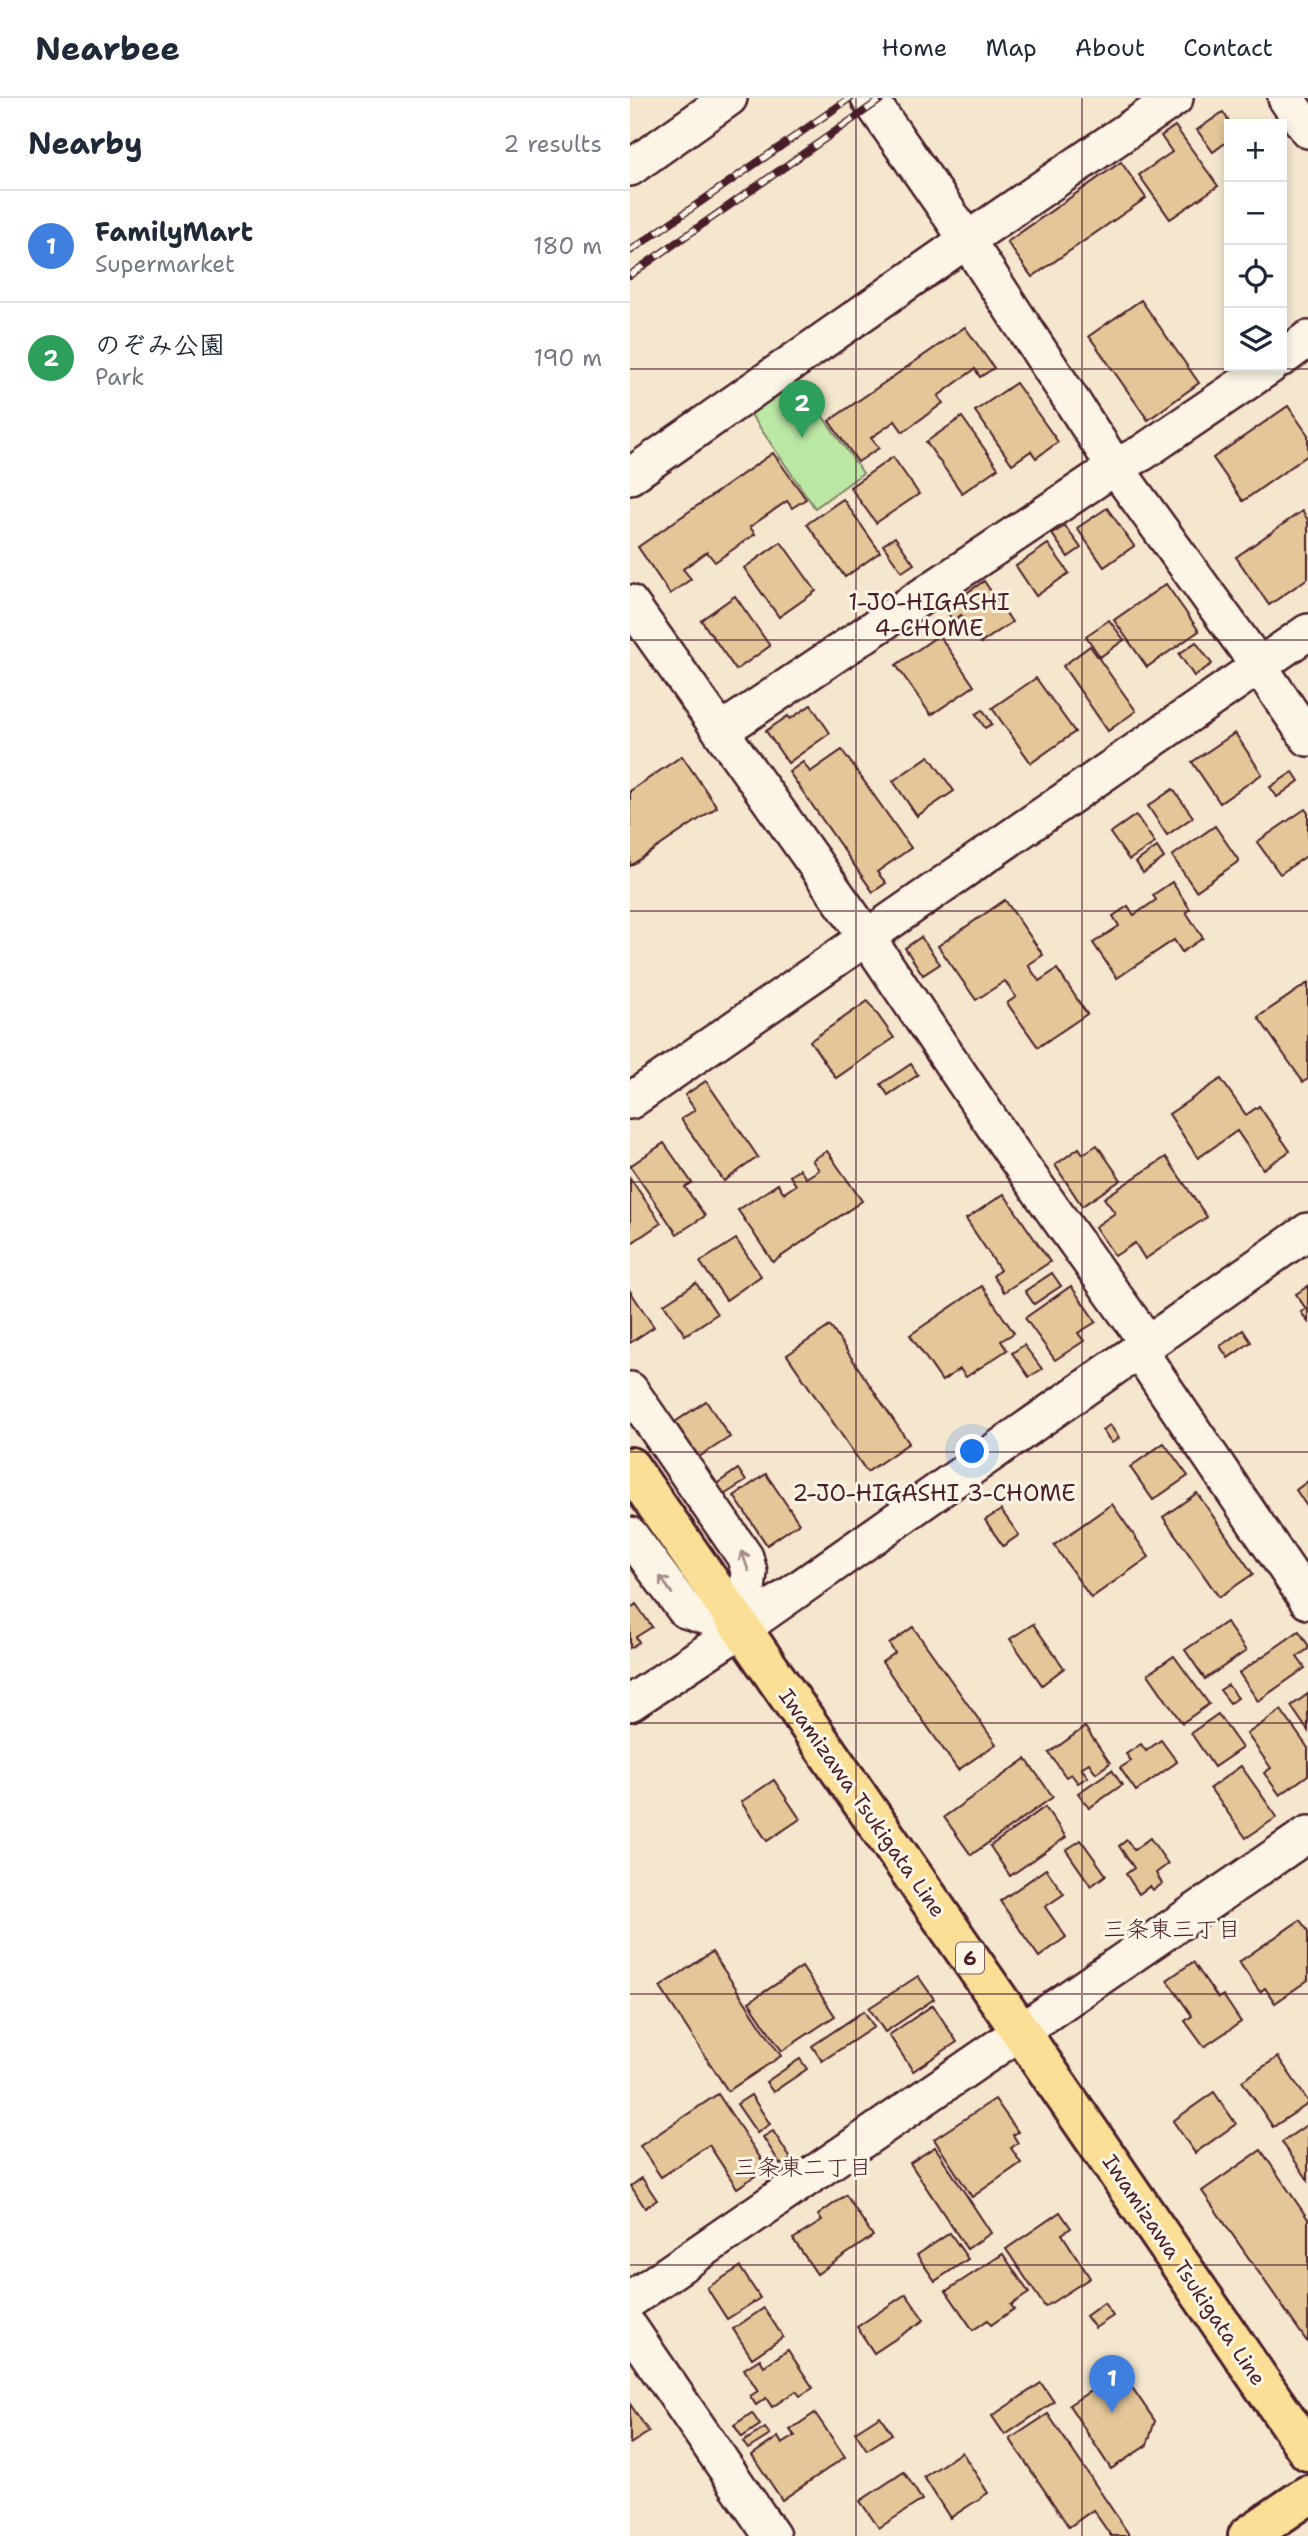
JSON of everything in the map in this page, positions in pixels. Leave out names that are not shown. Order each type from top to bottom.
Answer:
[{"type":"main road","name":"Iwamizawa Tsukigata Line","points":[[630,1467],[1308,2451]]},
{"type":"main road","points":[[1248,2536],[1308,2495]]},
{"type":"street","points":[[630,168],[729,98]]},
{"type":"street","points":[[869,98],[967,240],[1115,467],[1308,738]]},
{"type":"street","points":[[630,476],[1175,98]]},
{"type":"street","points":[[1286,98],[1308,130]]},
{"type":"street","points":[[1287,355],[1308,340]]},
{"type":"street","points":[[721,731],[1263,371]]},
{"type":"street","points":[[630,603],[866,936],[1142,1346],[1308,1601]]},
{"type":"street","points":[[630,1101],[1308,632]]},
{"type":"street","points":[[630,1703],[743,1628],[1308,1231]]},
{"type":"street","points":[[630,1390],[745,1557],[749,1572],[743,1628]]},
{"type":"street","points":[[630,1535],[685,1610],[743,1628]]},
{"type":"street","points":[[630,2300],[1308,1834]]},
{"type":"street","points":[[630,2328],[772,2536]]},
{"type":"green space","points":[[789,369],[863,473],[815,508],[743,403]]},
{"type":"building","points":[[1223,112],[1228,119],[1224,119],[1224,144],[1213,152],[1197,130]]},
{"type":"building","points":[[1175,126],[1218,186],[1170,219],[1139,175],[1172,152],[1161,136]]},
{"type":"building","points":[[1121,162],[1146,198],[1032,277],[1007,242]]},
{"type":"building","points":[[1141,300],[1199,383],[1148,420],[1089,336]]},
{"type":"building","points":[[965,327],[994,368],[980,377],[975,369],[938,396],[943,403],[903,432],[895,421],[871,438],[879,448],[858,462],[829,421]]},
{"type":"building","points":[[1016,383],[1058,442],[1036,458],[1031,451],[1012,464],[975,411]]},
{"type":"building","points":[[1288,406],[1308,435],[1308,455],[1243,501],[1213,458]]},
{"type":"building","points":[[962,417],[998,468],[962,493],[926,442]]},
{"type":"building","points":[[773,453],[806,499],[792,508],[787,501],[750,527],[755,534],[715,562],[707,552],[683,569],[691,579],[670,594],[638,547]]},
{"type":"building","points":[[893,457],[919,494],[876,523],[850,487]]},
{"type":"building","points":[[843,499],[880,552],[845,577],[807,524]]},
{"type":"building","points":[[1107,508],[1134,546],[1104,567],[1077,528]]},
{"type":"building","points":[[1302,511],[1308,520],[1308,578],[1269,605],[1236,557]]},
{"type":"building","points":[[1065,526],[1081,548],[1068,557],[1052,534]]},
{"type":"building","points":[[895,537],[914,564],[902,572],[883,545]]},
{"type":"building","points":[[781,542],[816,591],[779,617],[744,568]]},
{"type":"building","points":[[1048,544],[1069,573],[1036,596],[1016,566]]},
{"type":"building","points":[[984,581],[1012,622],[981,643],[961,615],[953,621],[945,608]]},
{"type":"building","points":[[1166,584],[1199,631],[1147,667],[1114,620]]},
{"type":"building","points":[[735,596],[770,646],[736,670],[701,620]]},
{"type":"building","points":[[1109,620],[1124,640],[1100,657],[1086,636]]},
{"type":"building","points":[[939,635],[974,686],[931,715],[896,665]]},
{"type":"building","points":[[1196,642],[1212,664],[1194,676],[1179,654]]},
{"type":"building","points":[[1090,646],[1136,711],[1108,731],[1063,666]]},
{"type":"building","points":[[1036,678],[1075,732],[1031,763],[992,708]]},
{"type":"building","points":[[811,705],[830,733],[788,763],[766,731]]},
{"type":"building","points":[[983,710],[992,724],[985,728],[976,714]]},
{"type":"building","points":[[1235,733],[1262,774],[1220,803],[1192,762]]},
{"type":"building","points":[[842,750],[911,848],[877,872],[886,883],[873,892],[789,772],[803,762],[810,772]]},
{"type":"building","points":[[682,756],[717,807],[630,866],[630,791]]},
{"type":"building","points":[[929,756],[954,791],[917,816],[893,781]]},
{"type":"building","points":[[1293,772],[1299,781],[1277,797],[1270,787]]},
{"type":"building","points":[[1173,789],[1193,817],[1167,835],[1148,806]]},
{"type":"building","points":[[1305,809],[1308,813],[1308,855],[1280,874],[1257,842]]},
{"type":"building","points":[[1136,815],[1155,843],[1129,860],[1110,833]]},
{"type":"building","points":[[1215,826],[1239,861],[1196,891],[1172,856]]},
{"type":"building","points":[[1157,847],[1164,858],[1143,873],[1136,862]]},
{"type":"building","points":[[1172,882],[1190,909],[1186,912],[1203,938],[1182,952],[1174,940],[1117,978],[1093,943],[1119,926],[1113,916],[1128,906],[1134,915],[1156,900],[1153,895]]},
{"type":"building","points":[[1005,900],[1043,955],[1028,965],[1039,981],[1057,969],[1087,1014],[1038,1047],[1007,1003],[1016,997],[1005,981],[976,1000],[938,946]]},
{"type":"building","points":[[921,937],[940,964],[923,975],[905,948]]},
{"type":"building","points":[[1308,983],[1308,1079],[1303,1082],[1258,1017]]},
{"type":"building","points":[[868,1001],[894,1038],[836,1078],[810,1041]]},
{"type":"building","points":[[911,1064],[918,1075],[888,1095],[881,1084]]},
{"type":"building","points":[[1221,1079],[1246,1115],[1259,1106],[1290,1151],[1263,1169],[1237,1131],[1198,1158],[1169,1114]]},
{"type":"building","points":[[706,1081],[758,1157],[724,1181],[681,1119],[695,1110],[685,1095]]},
{"type":"building","points":[[664,1143],[692,1183],[685,1187],[705,1216],[677,1234],[630,1166]]},
{"type":"building","points":[[1097,1145],[1121,1180],[1082,1206],[1055,1165],[1079,1148],[1083,1154]]},
{"type":"building","points":[[827,1151],[862,1201],[773,1262],[738,1210],[778,1184],[784,1193],[796,1185],[790,1176],[799,1169],[806,1178],[819,1170],[812,1160]]},
{"type":"building","points":[[1166,1157],[1207,1217],[1145,1259],[1135,1243],[1115,1256],[1095,1227],[1115,1213],[1104,1198]]},
{"type":"building","points":[[630,1178],[661,1223],[630,1244]]},
{"type":"building","points":[[1004,1194],[1050,1262],[1004,1292],[993,1276],[1000,1270],[966,1219]]},
{"type":"building","points":[[736,1239],[761,1276],[726,1300],[700,1262]]},
{"type":"building","points":[[1052,1273],[1061,1286],[1034,1304],[1025,1291]]},
{"type":"building","points":[[696,1283],[717,1314],[685,1335],[664,1304]]},
{"type":"building","points":[[982,1286],[1014,1333],[1001,1341],[1007,1350],[966,1377],[960,1369],[942,1381],[910,1335]]},
{"type":"building","points":[[1071,1286],[1096,1322],[1078,1333],[1084,1341],[1055,1360],[1025,1318]]},
{"type":"building","points":[[1308,1286],[1308,1322],[1301,1312],[1306,1309],[1296,1294]]},
{"type":"building","points":[[630,1291],[654,1327],[630,1343]]},
{"type":"building","points":[[830,1326],[909,1443],[867,1472],[787,1355]]},
{"type":"building","points":[[1243,1330],[1251,1342],[1228,1358],[1220,1346]]},
{"type":"building","points":[[1024,1345],[1042,1369],[1029,1377],[1012,1353]]},
{"type":"building","points":[[706,1401],[730,1437],[699,1457],[675,1422]]},
{"type":"building","points":[[1110,1425],[1119,1438],[1112,1443],[1102,1430]]},
{"type":"building","points":[[1164,1443],[1188,1476],[1153,1500],[1130,1467]]},
{"type":"building","points":[[738,1469],[746,1481],[722,1496],[715,1485]]},
{"type":"building","points":[[766,1474],[799,1523],[767,1545],[734,1496]]},
{"type":"building","points":[[1308,1481],[1308,1508],[1296,1490]]},
{"type":"building","points":[[1197,1493],[1253,1574],[1219,1597],[1163,1517]]},
{"type":"building","points":[[1112,1504],[1149,1557],[1091,1598],[1054,1545]]},
{"type":"building","points":[[1001,1510],[1019,1535],[1003,1546],[985,1520]]},
{"type":"building","points":[[636,1604],[652,1627],[636,1637],[639,1642],[630,1648],[630,1609]]},
{"type":"building","points":[[1226,1622],[1246,1651],[1205,1679],[1185,1650]]},
{"type":"building","points":[[1033,1624],[1064,1668],[1042,1685],[1010,1639]]},
{"type":"building","points":[[913,1627],[996,1744],[958,1770],[882,1662],[895,1653],[889,1644]]},
{"type":"building","points":[[1299,1631],[1308,1645],[1308,1649],[1297,1657],[1305,1668],[1258,1701],[1239,1673]]},
{"type":"building","points":[[1174,1656],[1209,1704],[1182,1723],[1148,1674]]},
{"type":"building","points":[[1228,1685],[1238,1698],[1230,1703],[1220,1690]]},
{"type":"building","points":[[1308,1694],[1308,1731],[1291,1706]]},
{"type":"building","points":[[1281,1710],[1308,1748],[1308,1775],[1280,1795],[1264,1773],[1271,1768],[1247,1734]]},
{"type":"building","points":[[1218,1714],[1242,1748],[1214,1767],[1191,1733]]},
{"type":"building","points":[[1085,1727],[1110,1763],[1096,1773],[1089,1763],[1081,1768],[1088,1777],[1078,1783],[1071,1774],[1066,1777],[1049,1753]]},
{"type":"building","points":[[1161,1740],[1177,1762],[1136,1791],[1120,1768],[1131,1761],[1126,1754],[1141,1744],[1146,1751]]},
{"type":"building","points":[[1026,1759],[1053,1797],[971,1855],[944,1817]]},
{"type":"building","points":[[1241,1766],[1277,1817],[1246,1838],[1210,1788]]},
{"type":"building","points":[[1112,1770],[1122,1785],[1089,1808],[1078,1793]]},
{"type":"building","points":[[774,1780],[800,1819],[767,1841],[741,1802]]},
{"type":"building","points":[[1045,1807],[1066,1837],[1010,1876],[990,1846]]},
{"type":"building","points":[[1150,1838],[1168,1864],[1156,1873],[1162,1884],[1153,1890],[1150,1886],[1139,1894],[1126,1874],[1134,1868],[1119,1846],[1127,1840],[1134,1850]]},
{"type":"building","points":[[1081,1840],[1106,1875],[1091,1886],[1066,1850]]},
{"type":"building","points":[[1046,1869],[1064,1894],[1045,1907],[1066,1937],[1039,1957],[1000,1901]]},
{"type":"building","points":[[1300,1920],[1308,1931],[1308,1980],[1275,2003],[1265,1988],[1260,1992],[1239,1962]]},
{"type":"building","points":[[712,1952],[781,2056],[728,2091],[660,1987]]},
{"type":"building","points":[[1193,1962],[1218,1998],[1223,1995],[1241,2022],[1204,2047],[1185,2021],[1192,2016],[1167,1980]]},
{"type":"building","points":[[802,1967],[835,2016],[782,2051],[749,2002]]},
{"type":"building","points":[[918,1976],[934,1999],[885,2032],[869,2008]]},
{"type":"building","points":[[933,2005],[957,2042],[913,2071],[889,2035]]},
{"type":"building","points":[[864,2011],[874,2027],[822,2061],[812,2046]]},
{"type":"building","points":[[1278,2057],[1308,2104],[1273,2127],[1242,2081]]},
{"type":"building","points":[[800,2059],[807,2069],[773,2092],[766,2082]]},
{"type":"building","points":[[1214,2092],[1236,2124],[1195,2153],[1173,2121]]},
{"type":"building","points":[[718,2094],[767,2168],[737,2188],[709,2145],[661,2177],[640,2146]]},
{"type":"building","points":[[751,2095],[770,2124],[757,2133],[737,2104]]},
{"type":"building","points":[[995,2099],[1018,2132],[1013,2135],[1018,2143],[1011,2148],[1021,2163],[972,2197],[934,2139]]},
{"type":"building","points":[[1308,2124],[1308,2180],[1282,2142]]},
{"type":"building","points":[[773,2131],[791,2159],[781,2165],[763,2137]]},
{"type":"building","points":[[935,2147],[991,2233],[967,2249],[910,2163]]},
{"type":"building","points":[[1261,2150],[1308,2219],[1308,2343],[1202,2191]]},
{"type":"building","points":[[642,2178],[657,2200],[645,2208],[631,2186]]},
{"type":"building","points":[[846,2195],[873,2236],[817,2274],[793,2239],[822,2221],[818,2215]]},
{"type":"building","points":[[1060,2212],[1071,2228],[1062,2234],[1090,2278],[1045,2307],[1006,2249]]},
{"type":"building","points":[[950,2233],[968,2259],[935,2281],[917,2255]]},
{"type":"building","points":[[1003,2254],[1029,2293],[1011,2305],[1014,2309],[991,2325],[988,2320],[973,2330],[946,2291]]},
{"type":"building","points":[[740,2267],[760,2298],[727,2319],[707,2288]]},
{"type":"building","points":[[906,2294],[924,2320],[874,2353],[857,2327]]},
{"type":"building","points":[[1104,2303],[1113,2316],[1095,2328],[1086,2316]]},
{"type":"building","points":[[764,2308],[783,2337],[752,2358],[733,2329]]},
{"type":"building","points":[[788,2350],[813,2388],[800,2396],[796,2391],[772,2407],[766,2398],[756,2405],[750,2396],[758,2391],[744,2369],[760,2359],[764,2366]]},
{"type":"building","points":[[1116,2364],[1155,2421],[1147,2445],[1111,2469],[1069,2405],[1098,2386],[1094,2379]]},
{"type":"building","points":[[1041,2383],[1054,2402],[1005,2435],[992,2416]]},
{"type":"building","points":[[630,2404],[649,2432],[630,2444]]},
{"type":"building","points":[[752,2413],[760,2425],[742,2437],[734,2425]]},
{"type":"building","points":[[815,2413],[845,2457],[782,2500],[752,2455],[778,2437],[782,2444],[795,2436],[790,2430]]},
{"type":"building","points":[[1048,2414],[1130,2536],[1111,2536],[1093,2510],[1069,2527],[1010,2439]]},
{"type":"building","points":[[880,2416],[892,2434],[867,2450],[855,2432]]},
{"type":"building","points":[[765,2428],[770,2435],[748,2449],[743,2442]]},
{"type":"building","points":[[962,2452],[988,2493],[950,2518],[924,2477]]},
{"type":"building","points":[[904,2472],[922,2500],[879,2528],[860,2501]]},
{"type":"railway","points":[[630,251],[850,98]]},
{"type":"railway","points":[[630,275],[883,98]]},
{"type":"place","name":"のぞみ公園","points":[[802,438]]},
{"type":"place","name":"FamilyMart","points":[[1112,2413]]},
{"type":"district","name":"1-JO-HIGASHI 4-CHOME","points":[[929,615]]},
{"type":"district","name":"2-JO-HIGASHI 3-CHOME","points":[[934,1493]]},
{"type":"district","name":"三条東三丁目","points":[[1172,1929]]},
{"type":"district","name":"三条東二丁目","points":[[803,2167]]}]
